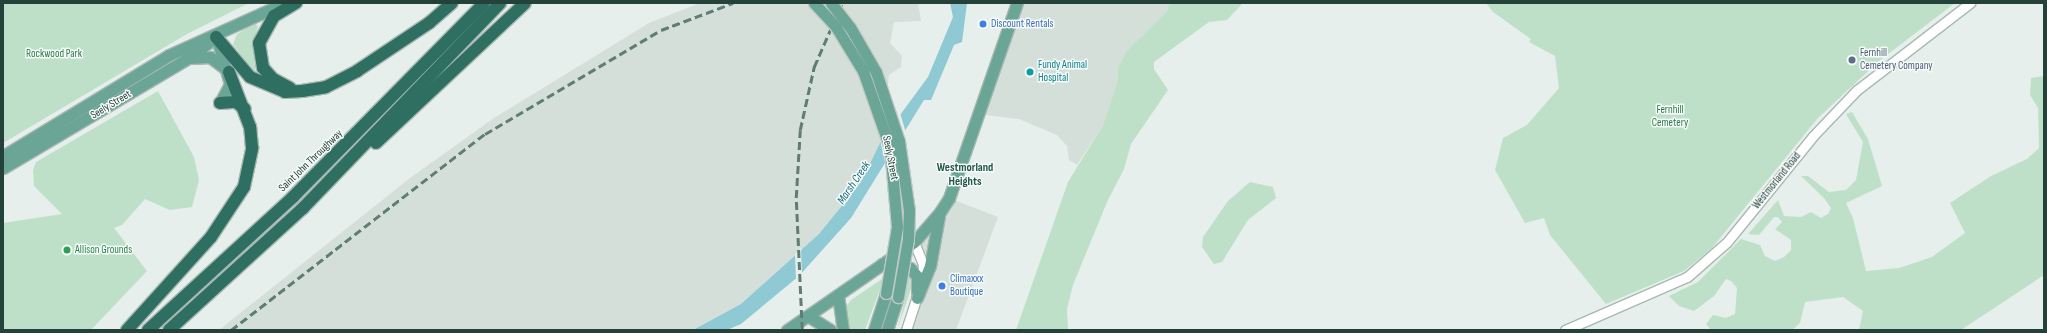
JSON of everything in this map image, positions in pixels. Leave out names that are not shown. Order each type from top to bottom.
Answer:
[{"type":"highway","points":[[296,3],[266,26],[259,43],[259,56],[273,79],[302,91]]},
{"type":"highway","points":[[216,37],[250,78],[285,92],[302,91],[326,86],[357,71],[429,23],[452,3]]},
{"type":"highway","name":"Saint John Throughway","points":[[148,330],[293,197],[484,3]]},
{"type":"highway","points":[[303,208],[500,3]]},
{"type":"highway","points":[[169,330],[525,3]]},
{"type":"highway","points":[[127,330],[198,253],[234,206],[250,161],[245,109],[229,72]]},
{"type":"highway","points":[[220,103],[236,102],[245,109]]},
{"type":"main road","name":"Seely Street","points":[[3,156],[169,55],[216,37],[284,3]]},
{"type":"main road","name":"Seely Street","points":[[814,3],[836,27],[864,71],[890,148],[896,228],[886,294],[874,330]]},
{"type":"main road","name":"Seely Street","points":[[831,3],[863,48],[876,72],[899,141],[909,210],[908,239],[898,297],[887,330]]},
{"type":"main road","points":[[787,330],[914,242],[940,212],[949,198],[1017,3]]},
{"type":"main road","name":"Seely Street","points":[[3,168],[188,58],[216,37]]},
{"type":"main road","points":[[216,37],[229,72],[230,84],[220,103]]},
{"type":"main road","points":[[188,58],[210,57],[229,72]]},
{"type":"main road","points":[[917,298],[930,266],[940,212]]},
{"type":"main road","points":[[882,264],[904,266],[914,272],[918,283],[917,298]]},
{"type":"main road","points":[[838,295],[842,330]]},
{"type":"main road","points":[[808,316],[830,330]]},
{"type":"street","name":"Westmorland Road","points":[[1565,330],[1687,278],[1727,242],[1813,136],[1857,90],[1970,3]]},
{"type":"street","points":[[906,330],[917,298],[924,269],[914,242]]},
{"type":"shaded area","points":[[700,3],[918,3],[921,21],[894,22],[890,43],[902,56],[901,67],[889,75],[881,141],[861,182],[819,234],[741,304],[693,330],[219,330],[410,178],[494,118],[649,23]]},
{"type":"shaded area","points":[[1017,3],[1169,3],[1167,11],[1142,36],[1118,69],[1117,83],[1103,125],[1077,165],[1069,160],[1067,146],[1057,135],[1019,119],[978,114]]},
{"type":"shaded area","points":[[949,198],[998,217],[956,330],[906,330],[924,273],[914,242]]},
{"type":"green space","name":"Rockwood Park","points":[[3,3],[249,3],[187,34],[3,143]]},
{"type":"green space","points":[[1169,3],[1243,3],[1227,20],[1209,22],[1154,62],[1154,69],[1168,90],[1131,144],[1124,169],[1107,202],[1073,285],[1067,309],[1068,330],[1016,330],[1068,182],[1103,125],[1117,83],[1118,69],[1126,52],[1167,11]]},
{"type":"green space","name":"Fernhill Cemetery","points":[[1486,3],[1955,3],[1879,61],[1818,118],[1712,248],[1684,271],[1606,304],[1550,235],[1544,218],[1525,223],[1495,170],[1503,138],[1527,125],[1559,88],[1555,56],[1529,42],[1531,39],[1493,12]]},
{"type":"green space","points":[[255,23],[258,26],[253,47],[256,74],[233,44],[237,34]]},
{"type":"green space","points":[[2044,76],[2044,275],[1961,330],[1859,330],[1863,311],[1843,297],[1805,302],[1800,323],[1792,330],[1711,330],[1706,324],[1713,315],[1726,318],[1735,314],[1737,288],[1731,281],[1726,279],[1714,296],[1694,311],[1679,306],[1669,296],[1698,282],[1741,239],[1760,245],[1765,256],[1775,261],[1784,257],[1791,250],[1791,240],[1775,229],[1782,222],[1778,217],[1774,217],[1759,235],[1748,234],[1778,200],[1784,216],[1801,217],[1811,212],[1821,218],[1828,214],[1831,208],[1824,198],[1801,176],[1808,176],[1829,192],[1846,190],[1856,180],[1863,142],[1846,114],[1852,112],[1868,139],[1882,186],[1846,203],[1853,218],[1866,271],[1899,268],[1932,257],[1965,233],[1950,203],[1991,176],[2027,159],[2039,148],[2038,108],[2030,95],[2031,78]]},
{"type":"green space","points":[[158,91],[194,157],[199,180],[192,207],[170,210],[145,199],[122,225],[114,228],[147,271],[91,330],[3,330],[3,223],[62,214],[34,186],[33,170],[36,162]]},
{"type":"green space","points":[[1250,182],[1273,187],[1276,198],[1248,220],[1222,262],[1214,264],[1202,247],[1203,237],[1228,201]]},
{"type":"green space","points":[[905,270],[911,278],[912,286],[897,330],[905,299],[879,292],[865,330],[844,330],[845,308],[851,300],[894,271]]},
{"type":"water","points":[[950,3],[967,3],[962,42],[954,45],[931,100],[924,100],[851,218],[799,276],[741,324],[727,330],[693,330],[741,304],[819,234],[861,182],[881,141],[928,77],[953,17]]},
{"type":"pier","points":[[900,113],[906,133],[886,166],[880,140]]},
{"type":"pier","points":[[801,248],[802,275],[796,281],[795,254]]},
{"type":"railway","points":[[231,330],[485,134],[661,30],[733,3]]},
{"type":"railway","points":[[802,330],[796,198],[800,130],[814,67],[842,3]]},
{"type":"place","name":"Discount Rentals","points":[[983,24]]},
{"type":"place","name":"Fernhill Cemetery Company","points":[[1852,60]]},
{"type":"place","name":"Fundy Animal Hospital","points":[[1030,72]]},
{"type":"place","name":"Allison Grounds","points":[[67,250]]},
{"type":"place","name":"Climaxxx Boutique","points":[[942,286]]},
{"type":"district","name":"Westmorland Heights","points":[[965,175]]},
{"type":"water label","name":"Marsh Creek","points":[[854,183]]}]
